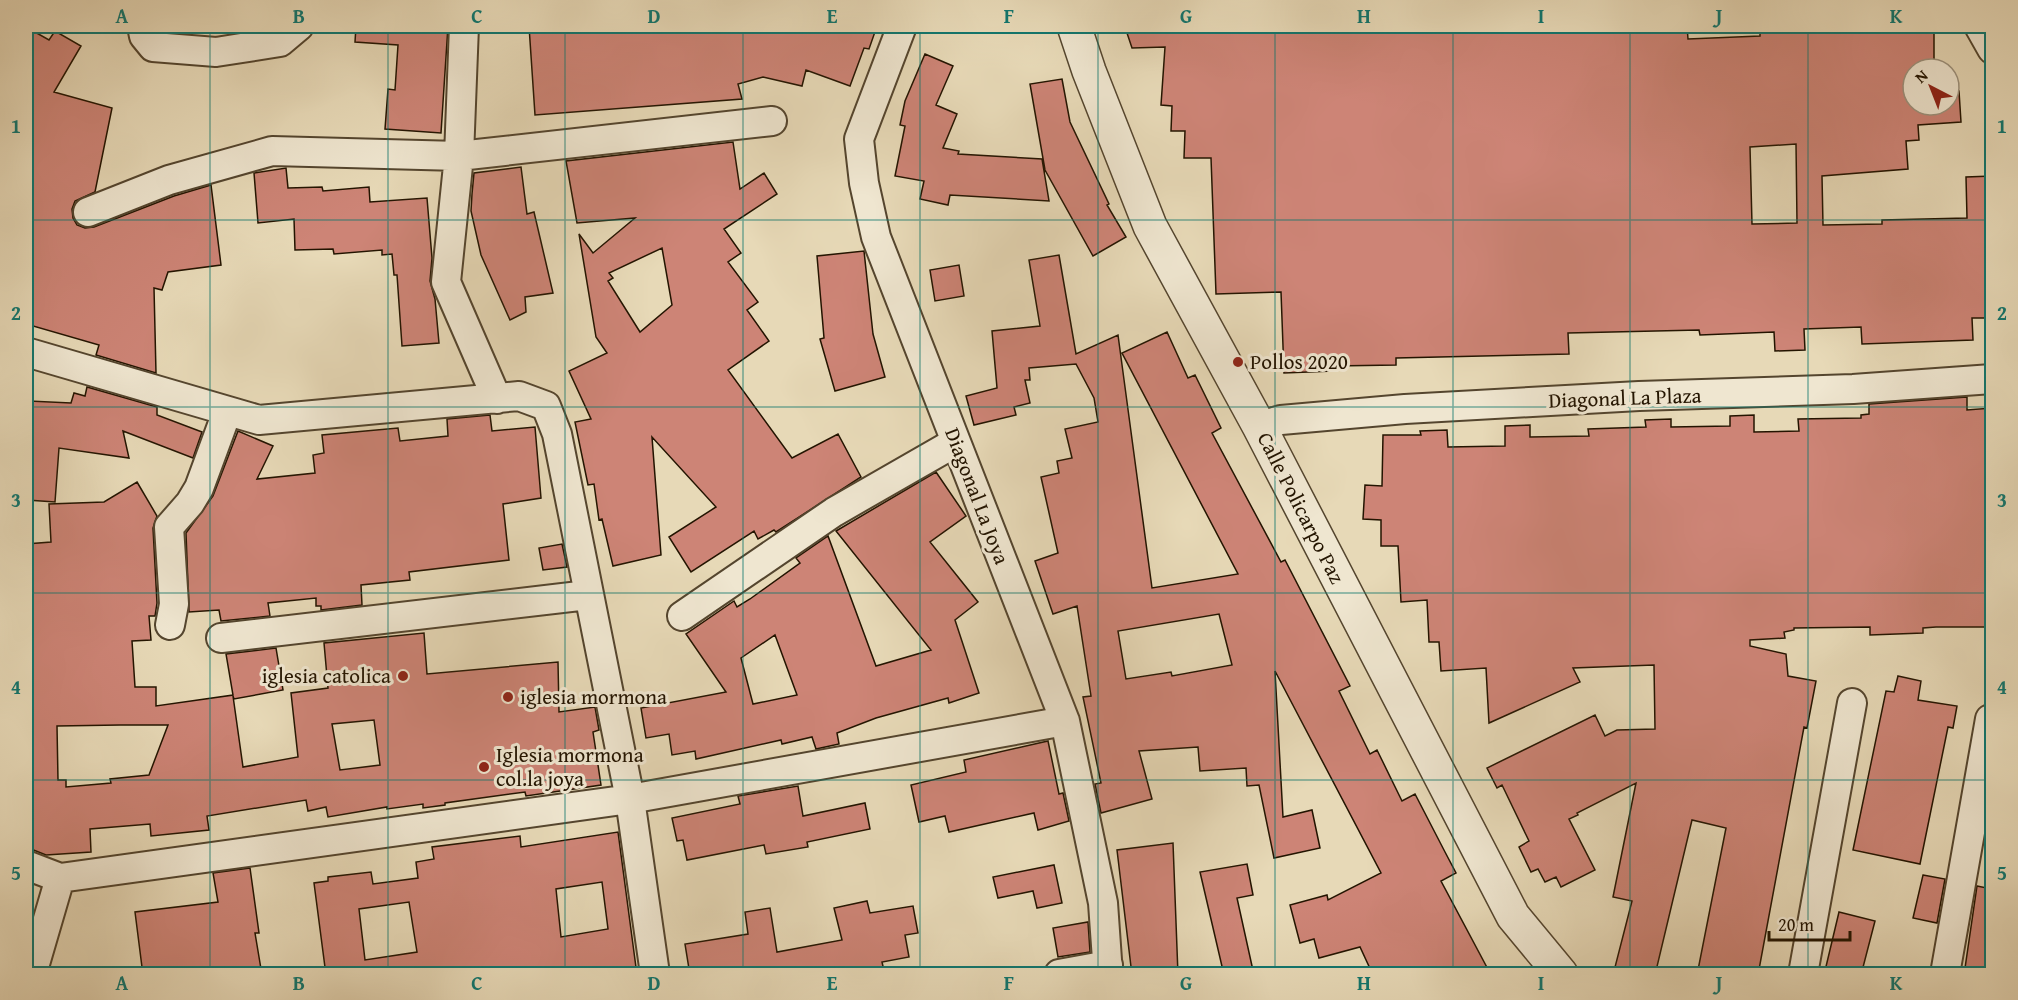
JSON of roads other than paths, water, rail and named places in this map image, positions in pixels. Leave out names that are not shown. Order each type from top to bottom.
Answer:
[{"type":"street","points":[[142,26],[144,36],[153,47],[216,52],[280,42],[299,26]]},
{"type":"street","points":[[464,26],[459,156],[446,282],[497,399]]},
{"type":"street","name":"Diagonal La Joya","points":[[902,26],[859,139],[864,183],[876,237],[1065,720],[1103,903],[1108,970]]},
{"type":"street","name":"Calle Policarpo Paz","points":[[1074,26],[1089,71],[1150,226],[1259,426],[1513,916],[1561,975]]},
{"type":"street","points":[[1978,26],[1992,49]]},
{"type":"street","points":[[88,213],[169,180],[272,151],[459,156],[772,121]]},
{"type":"street","points":[[26,352],[259,420],[519,396],[546,406],[557,434],[630,799],[655,975]]},
{"type":"street","name":"Diagonal La Plaza","points":[[1259,426],[1281,420],[1405,409],[1639,396],[1853,389],[1992,379]]},
{"type":"street","points":[[170,625],[174,604],[169,526],[190,503],[199,488],[227,412]]},
{"type":"street","points":[[682,616],[834,512],[956,442]]},
{"type":"street","points":[[221,638],[588,595]]},
{"type":"street","points":[[1803,975],[1852,703]]},
{"type":"street","points":[[1945,975],[1990,719]]},
{"type":"street","points":[[26,865],[60,878],[630,799],[1065,720]]},
{"type":"street","points":[[32,975],[60,878]]},
{"type":"street","points":[[1059,975],[1108,970]]},
{"type":"place","name":"Pollos 2020","points":[[1238,362]]},
{"type":"place","name":"iglesia catolica","points":[[403,676]]},
{"type":"place","name":"iglesia mormona","points":[[508,697]]},
{"type":"place","name":"Iglesia mormona col.la joya","points":[[484,767]]}]
